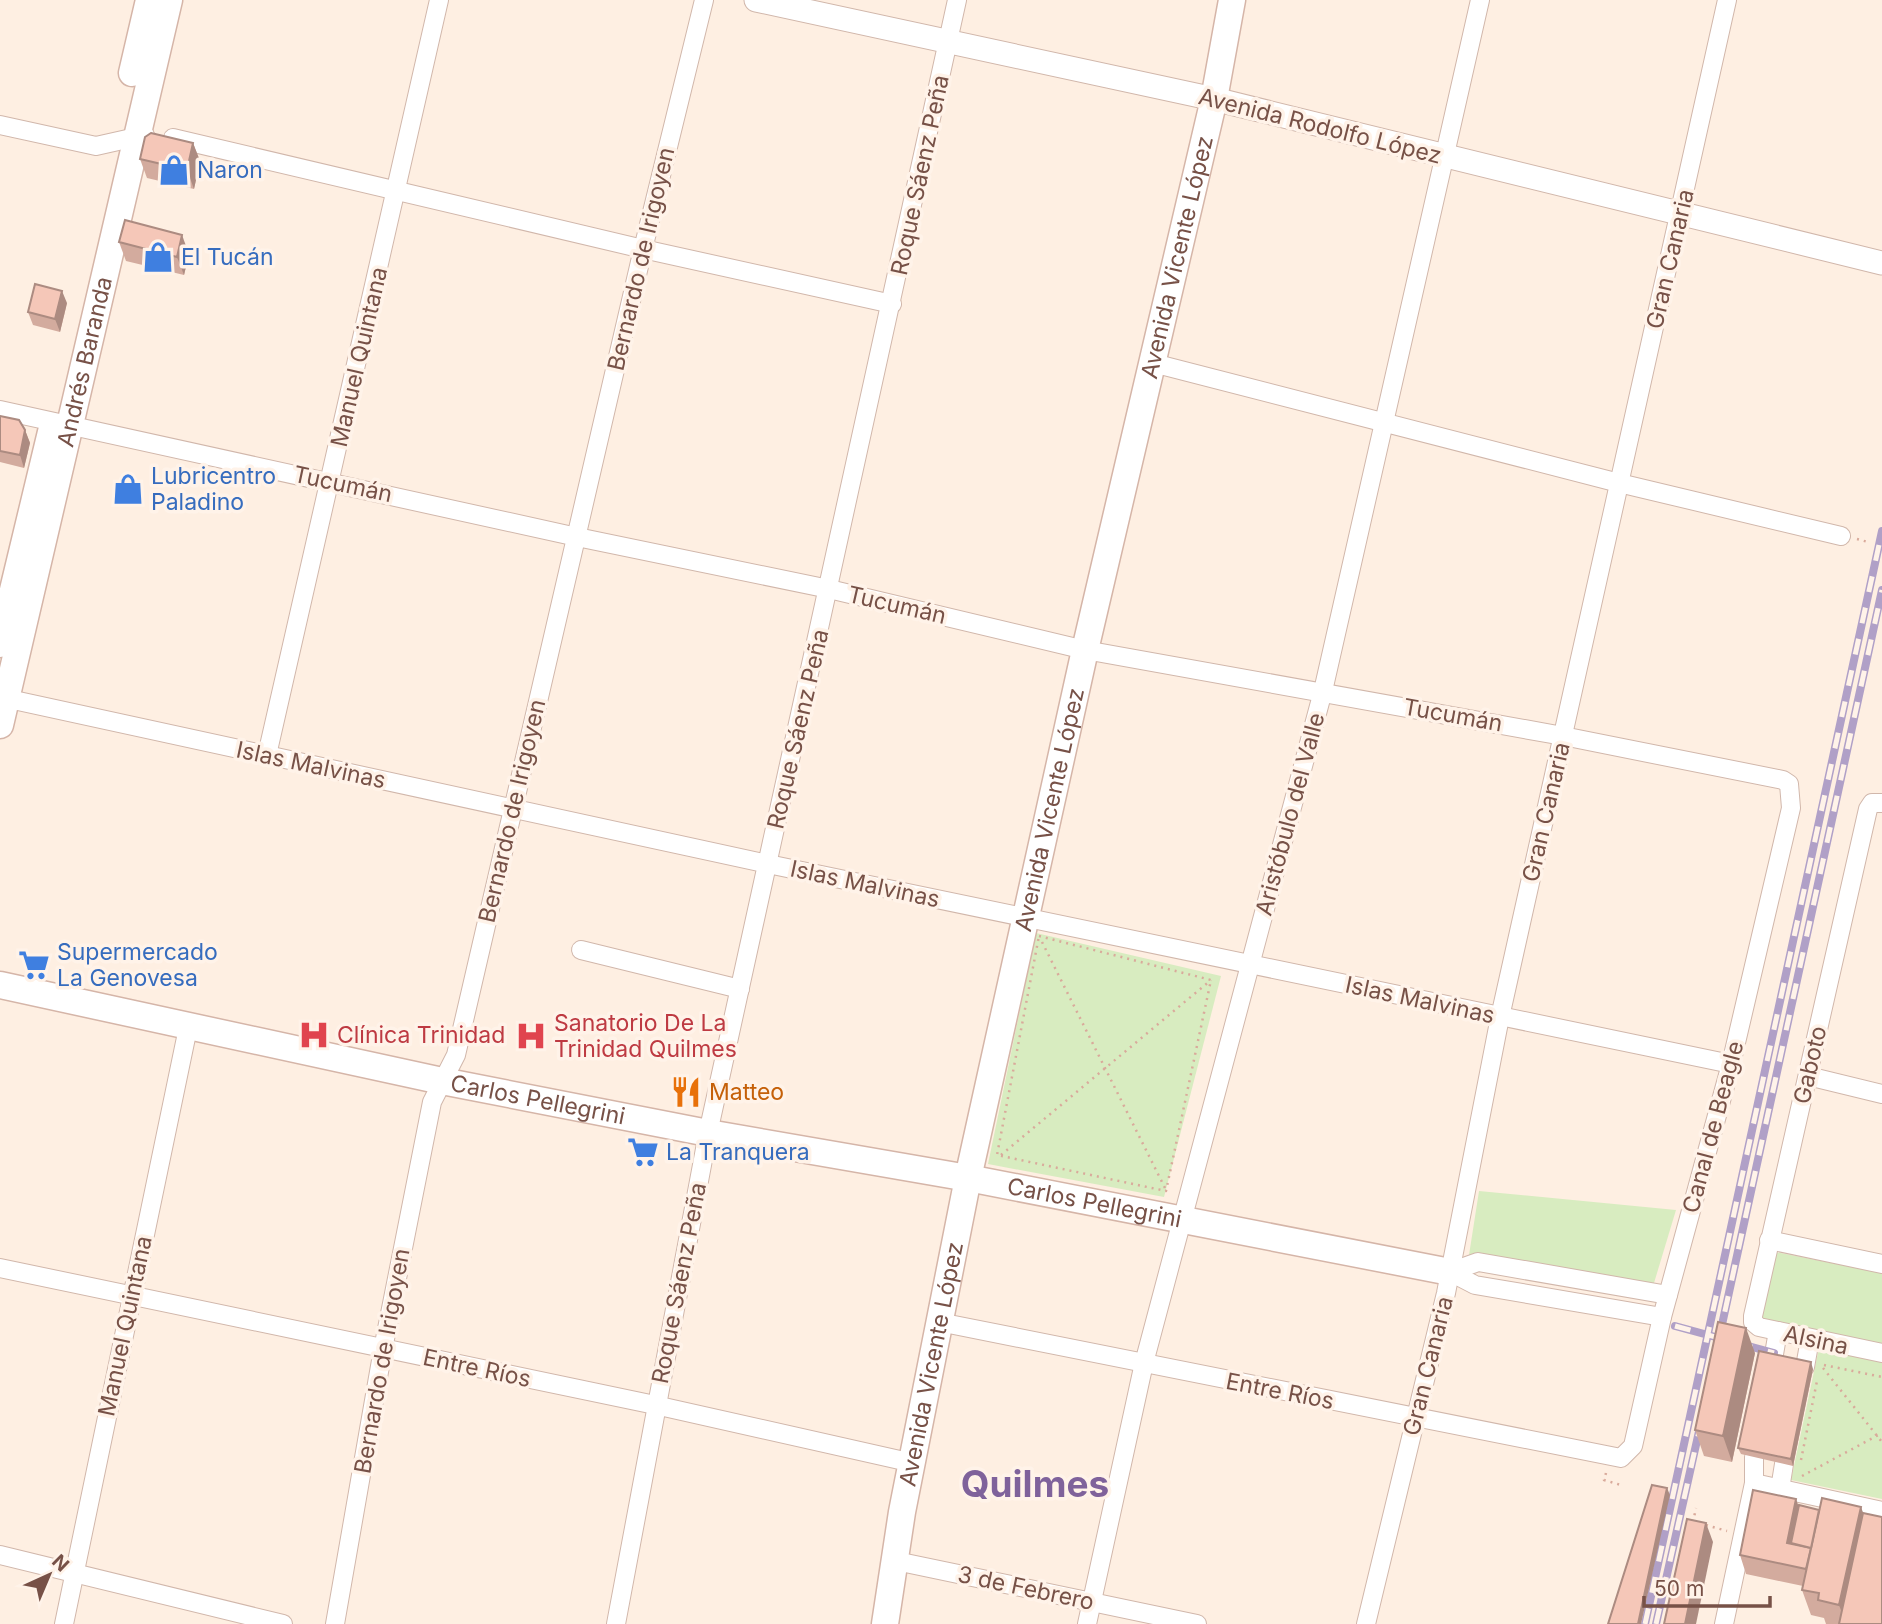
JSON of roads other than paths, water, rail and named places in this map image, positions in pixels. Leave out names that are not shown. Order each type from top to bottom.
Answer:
[{"type":"main road","name":"Andrés Baranda","points":[[0,725],[3,698],[62,424],[126,140],[149,0]]},
{"type":"main road","name":"Andrés Baranda","points":[[126,140],[169,0]]},
{"type":"main road","name":"Avenida Vicente López","points":[[885,1624],[902,1512],[968,1178],[1032,927],[1085,650],[1214,99],[1232,0]]},
{"type":"main road","name":"Andrés Baranda","points":[[0,644],[62,424]]},
{"type":"main road","name":"Carlos Pellegrini","points":[[0,985],[188,1028],[442,1081],[708,1133],[968,1178],[1450,1272]]},
{"type":"street","name":"Manuel Quintana","points":[[267,755],[439,0]]},
{"type":"street","name":"Bernardo de Irigoyen","points":[[335,1624],[383,1349],[432,1101],[456,1055],[643,249],[704,0]]},
{"type":"street","name":"Avenida Rodolfo López","points":[[756,0],[1214,99],[1882,263]]},
{"type":"street","name":"Roque Sáenz Peña","points":[[616,1624],[708,1133],[957,0]]},
{"type":"street","name":"Aristóbulo del Valle","points":[[1087,1624],[1144,1363],[1180,1219],[1323,691],[1480,0]]},
{"type":"street","name":"Gran Canaria","points":[[1366,1624],[1450,1272],[1500,1017],[1727,0]]},
{"type":"street","points":[[0,125],[96,146],[158,134],[643,249],[892,303]]},
{"type":"street","points":[[1153,363],[1619,483],[1841,536]]},
{"type":"street","name":"Tucumán","points":[[0,410],[577,537],[829,589],[1085,650],[1323,691],[1783,780],[1791,791]]},
{"type":"street","name":"Islas Malvinas","points":[[3,698],[768,864],[1032,927],[1249,962],[1731,1064]]},
{"type":"street","name":"Canal de Beagle","points":[[1621,1458],[1633,1446],[1662,1318],[1731,1064],[1791,808],[1791,791]]},
{"type":"street","name":"Gaboto","points":[[1753,1322],[1769,1240],[1875,806]]},
{"type":"street","points":[[581,950],[740,989]]},
{"type":"street","name":"Manuel Quintana","points":[[64,1624],[188,1028]]},
{"type":"street","points":[[1808,1076],[1882,1094]]},
{"type":"street","points":[[1769,1240],[1882,1264]]},
{"type":"street","name":"Carlos Pellegrini","points":[[1450,1272],[1478,1262],[1668,1295]]},
{"type":"street","name":"Entre Ríos","points":[[0,1268],[655,1405],[913,1463]]},
{"type":"street","name":"Carlos Pellegrini","points":[[1450,1272],[1475,1285],[1662,1318]]},
{"type":"street","name":"Entre Ríos","points":[[939,1322],[1621,1458]]},
{"type":"street","name":"Alsina","points":[[1753,1322],[1759,1327],[1882,1353]]},
{"type":"street","points":[[1773,1360],[1778,1331]]},
{"type":"street","points":[[1810,1339],[1813,1365]]},
{"type":"street","points":[[1724,1624],[1754,1483],[1754,1457]]},
{"type":"street","points":[[1780,1489],[1784,1464]]},
{"type":"street","points":[[1754,1483],[1882,1511]]},
{"type":"street","points":[[0,1555],[283,1624]]},
{"type":"street","name":"3 de Febrero","points":[[896,1561],[1197,1624]]},
{"type":"railway","points":[[1645,1624],[1882,531]]},
{"type":"railway","points":[[1718,1343],[1882,590]]},
{"type":"railway","points":[[1675,1326],[1774,1353]]},
{"type":"railway","points":[[1656,1624],[1702,1418]]},
{"type":"place","name":"Naron","points":[[174,170]]},
{"type":"place","name":"El Tucán","points":[[158,257]]},
{"type":"place","name":"Lubricentro Paladino","points":[[128,489]]},
{"type":"place","name":"Supermercado La Genovesa","points":[[34,965]]},
{"type":"place","name":"Clínica Trinidad","points":[[314,1035]]},
{"type":"place","name":"Sanatorio De La Trinidad Quilmes","points":[[531,1036]]},
{"type":"place","name":"Matteo","points":[[686,1092]]},
{"type":"place","name":"La Tranquera","points":[[643,1152]]},
{"type":"district","name":"Quilmes","points":[[1035,1484]]}]
